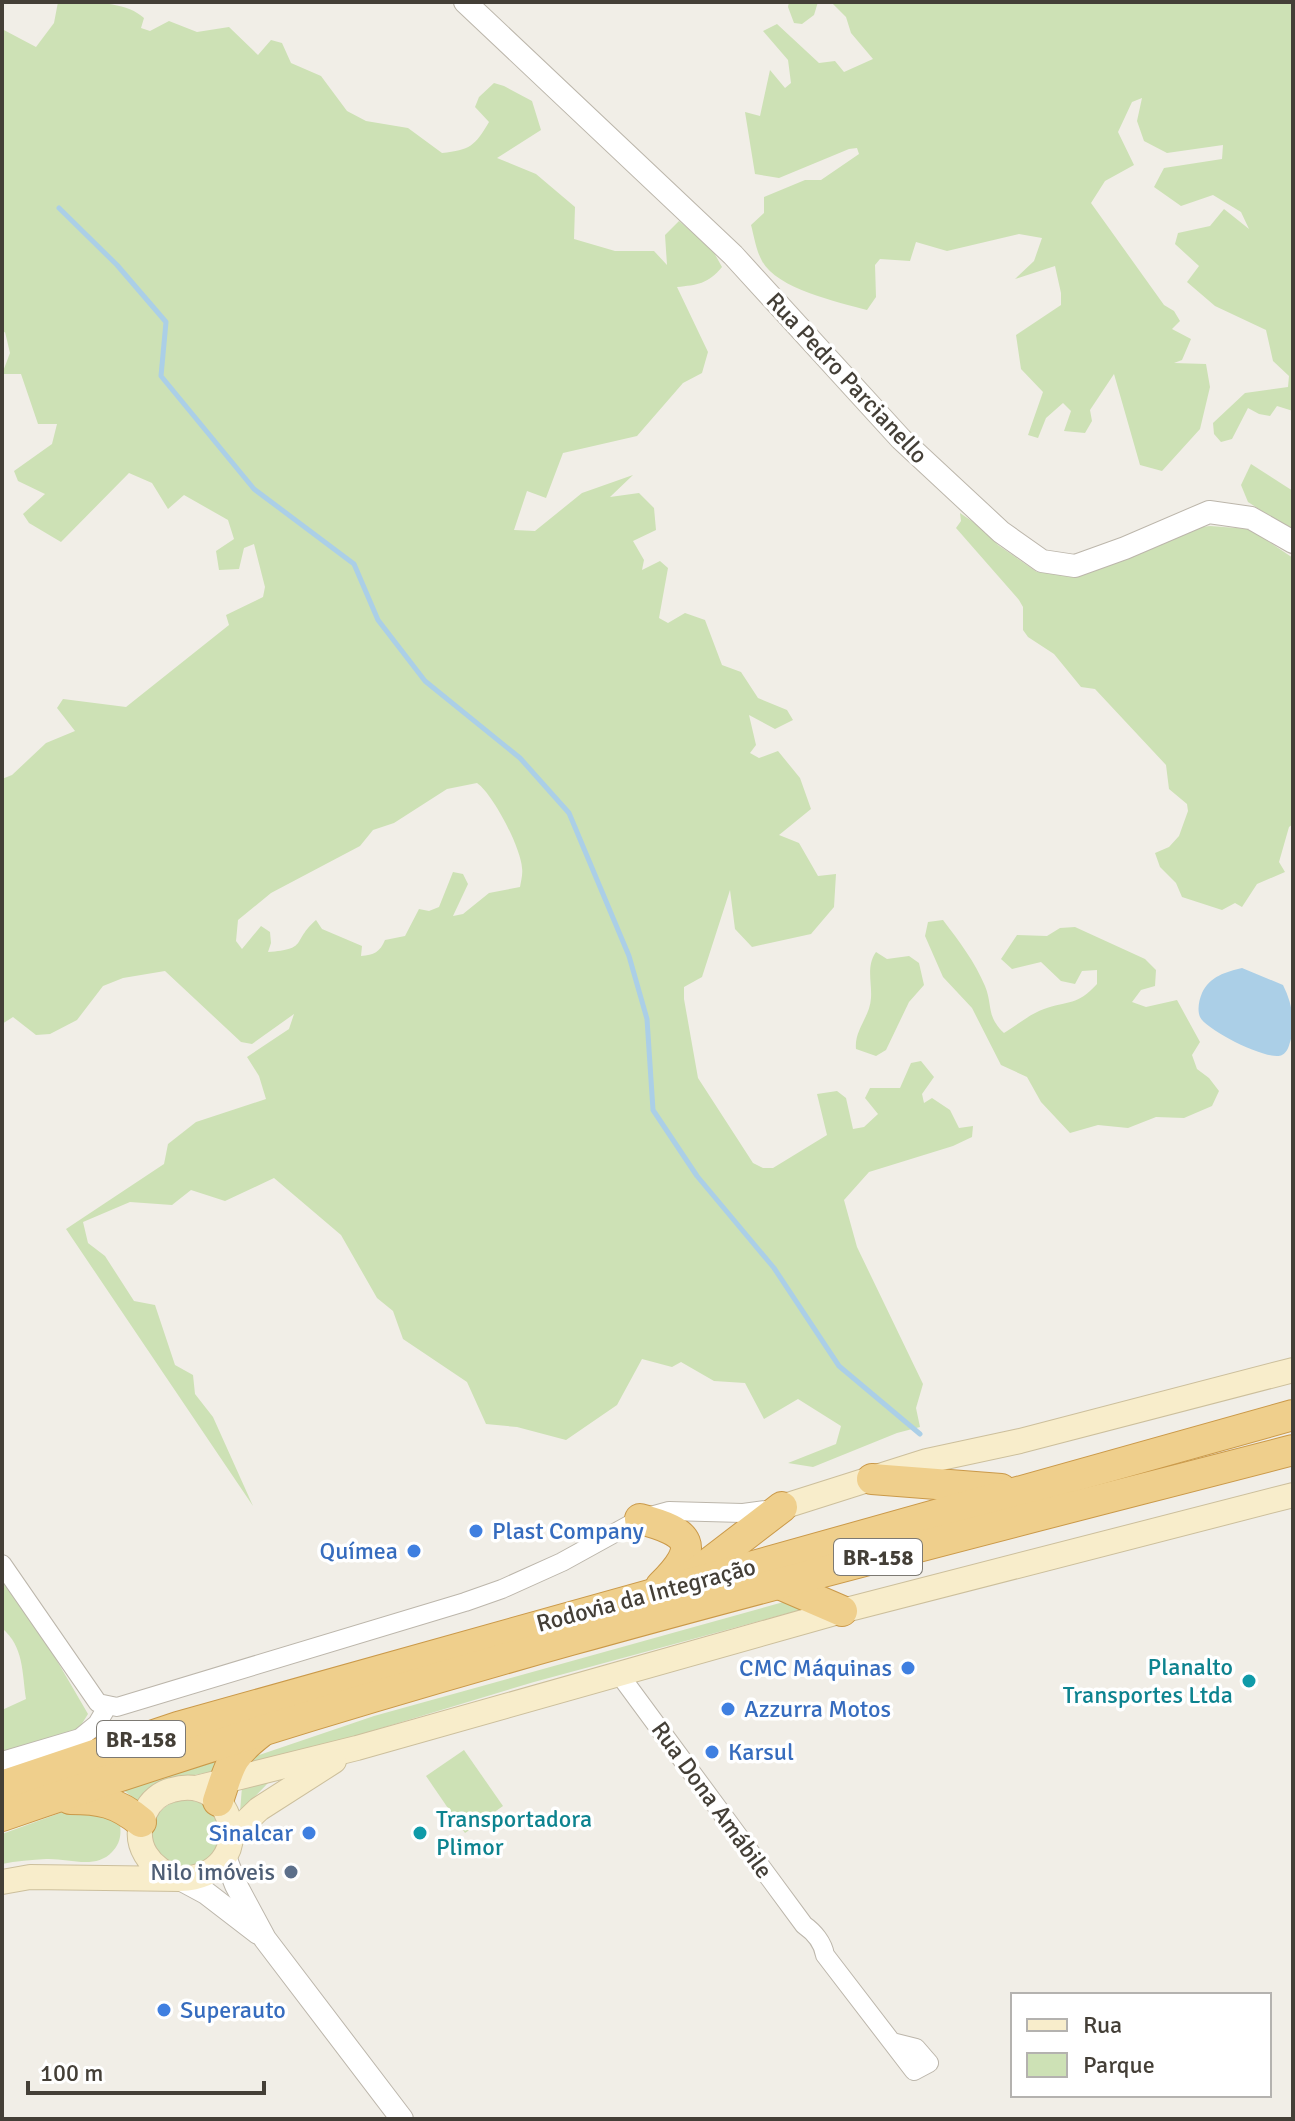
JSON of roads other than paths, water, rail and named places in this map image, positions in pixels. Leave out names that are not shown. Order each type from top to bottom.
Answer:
[{"type":"highway","name":"Rodovia da Integração","points":[[2,1786],[168,1730],[1293,1415]]},
{"type":"highway","name":"Rodovia da Integração","points":[[2,1816],[266,1728],[777,1583],[1293,1450]]},
{"type":"highway","name":"BR-158","points":[[872,1479],[1023,1491]]},
{"type":"highway","name":"BR-158","points":[[665,1590],[782,1507]]},
{"type":"highway","points":[[640,1519],[664,1525],[680,1534],[685,1541],[687,1551],[665,1590]]},
{"type":"highway","name":"BR-158","points":[[777,1583],[842,1611]]},
{"type":"highway","points":[[213,1790],[240,1749],[266,1728]]},
{"type":"highway","points":[[48,1800],[95,1799],[110,1803],[130,1813],[141,1833]]},
{"type":"main road","name":"BR-158","points":[[782,1507],[927,1461],[1020,1441],[1293,1370]]},
{"type":"main road","name":"BR-158","points":[[213,1790],[842,1611],[1293,1495]]},
{"type":"main road","name":"BR-158","points":[[228,1846],[259,1809],[357,1748]]},
{"type":"main road","points":[[2,1882],[30,1877],[180,1879],[206,1874],[216,1867],[228,1846],[226,1811],[213,1790],[182,1787],[168,1791],[155,1798],[146,1809],[132,1857],[120,1868],[90,1877]]},
{"type":"main road","points":[[141,1833],[146,1856],[155,1867],[180,1879]]},
{"type":"street","name":"Rua Pedro Parcianello","points":[[465,2],[733,255],[901,439],[1001,532],[1042,561],[1075,566],[1209,512],[1251,518],[1293,542]]},
{"type":"street","name":"BR-158","points":[[107,1707],[117,1707],[502,1589],[562,1562],[640,1519],[669,1511],[743,1513],[782,1507]]},
{"type":"street","points":[[2,1564],[98,1703],[107,1707],[97,1724],[80,1738],[2,1761]]},
{"type":"street","name":"Rua Dona Amábile","points":[[619,1674],[804,1925],[804,1933],[825,1955],[892,2042]]},
{"type":"street","points":[[228,1846],[236,1885],[265,1939],[402,2119]]},
{"type":"street","points":[[180,1879],[206,1893],[265,1939]]},
{"type":"water","points":[[1242,968],[1283,985],[1293,1025],[1289,1046],[1282,1055],[1265,1054],[1238,1044],[1200,1017],[1200,999],[1209,982],[1224,973]]},
{"type":"waterway","points":[[59,208],[117,265],[166,322],[161,376],[254,489],[354,564],[378,620],[425,681],[520,758],[569,813],[629,956],[647,1019],[653,1110],[697,1176],[774,1268],[839,1366],[920,1434]]},
{"type":"place","name":"Plast Company","points":[[476,1531]]},
{"type":"place","name":"Químea","points":[[414,1551]]},
{"type":"place","name":"CMC Máquinas","points":[[908,1668]]},
{"type":"place","name":"Planalto Transportes Ltda","points":[[1249,1681]]},
{"type":"place","name":"Azzurra Motos","points":[[728,1709]]},
{"type":"place","name":"Karsul","points":[[712,1752]]},
{"type":"place","name":"Sinalcar","points":[[309,1833]]},
{"type":"place","name":"Transportadora Plimor","points":[[420,1833]]},
{"type":"place","name":"Nilo imóveis","points":[[291,1872]]},
{"type":"place","name":"Superauto","points":[[164,2010]]}]
